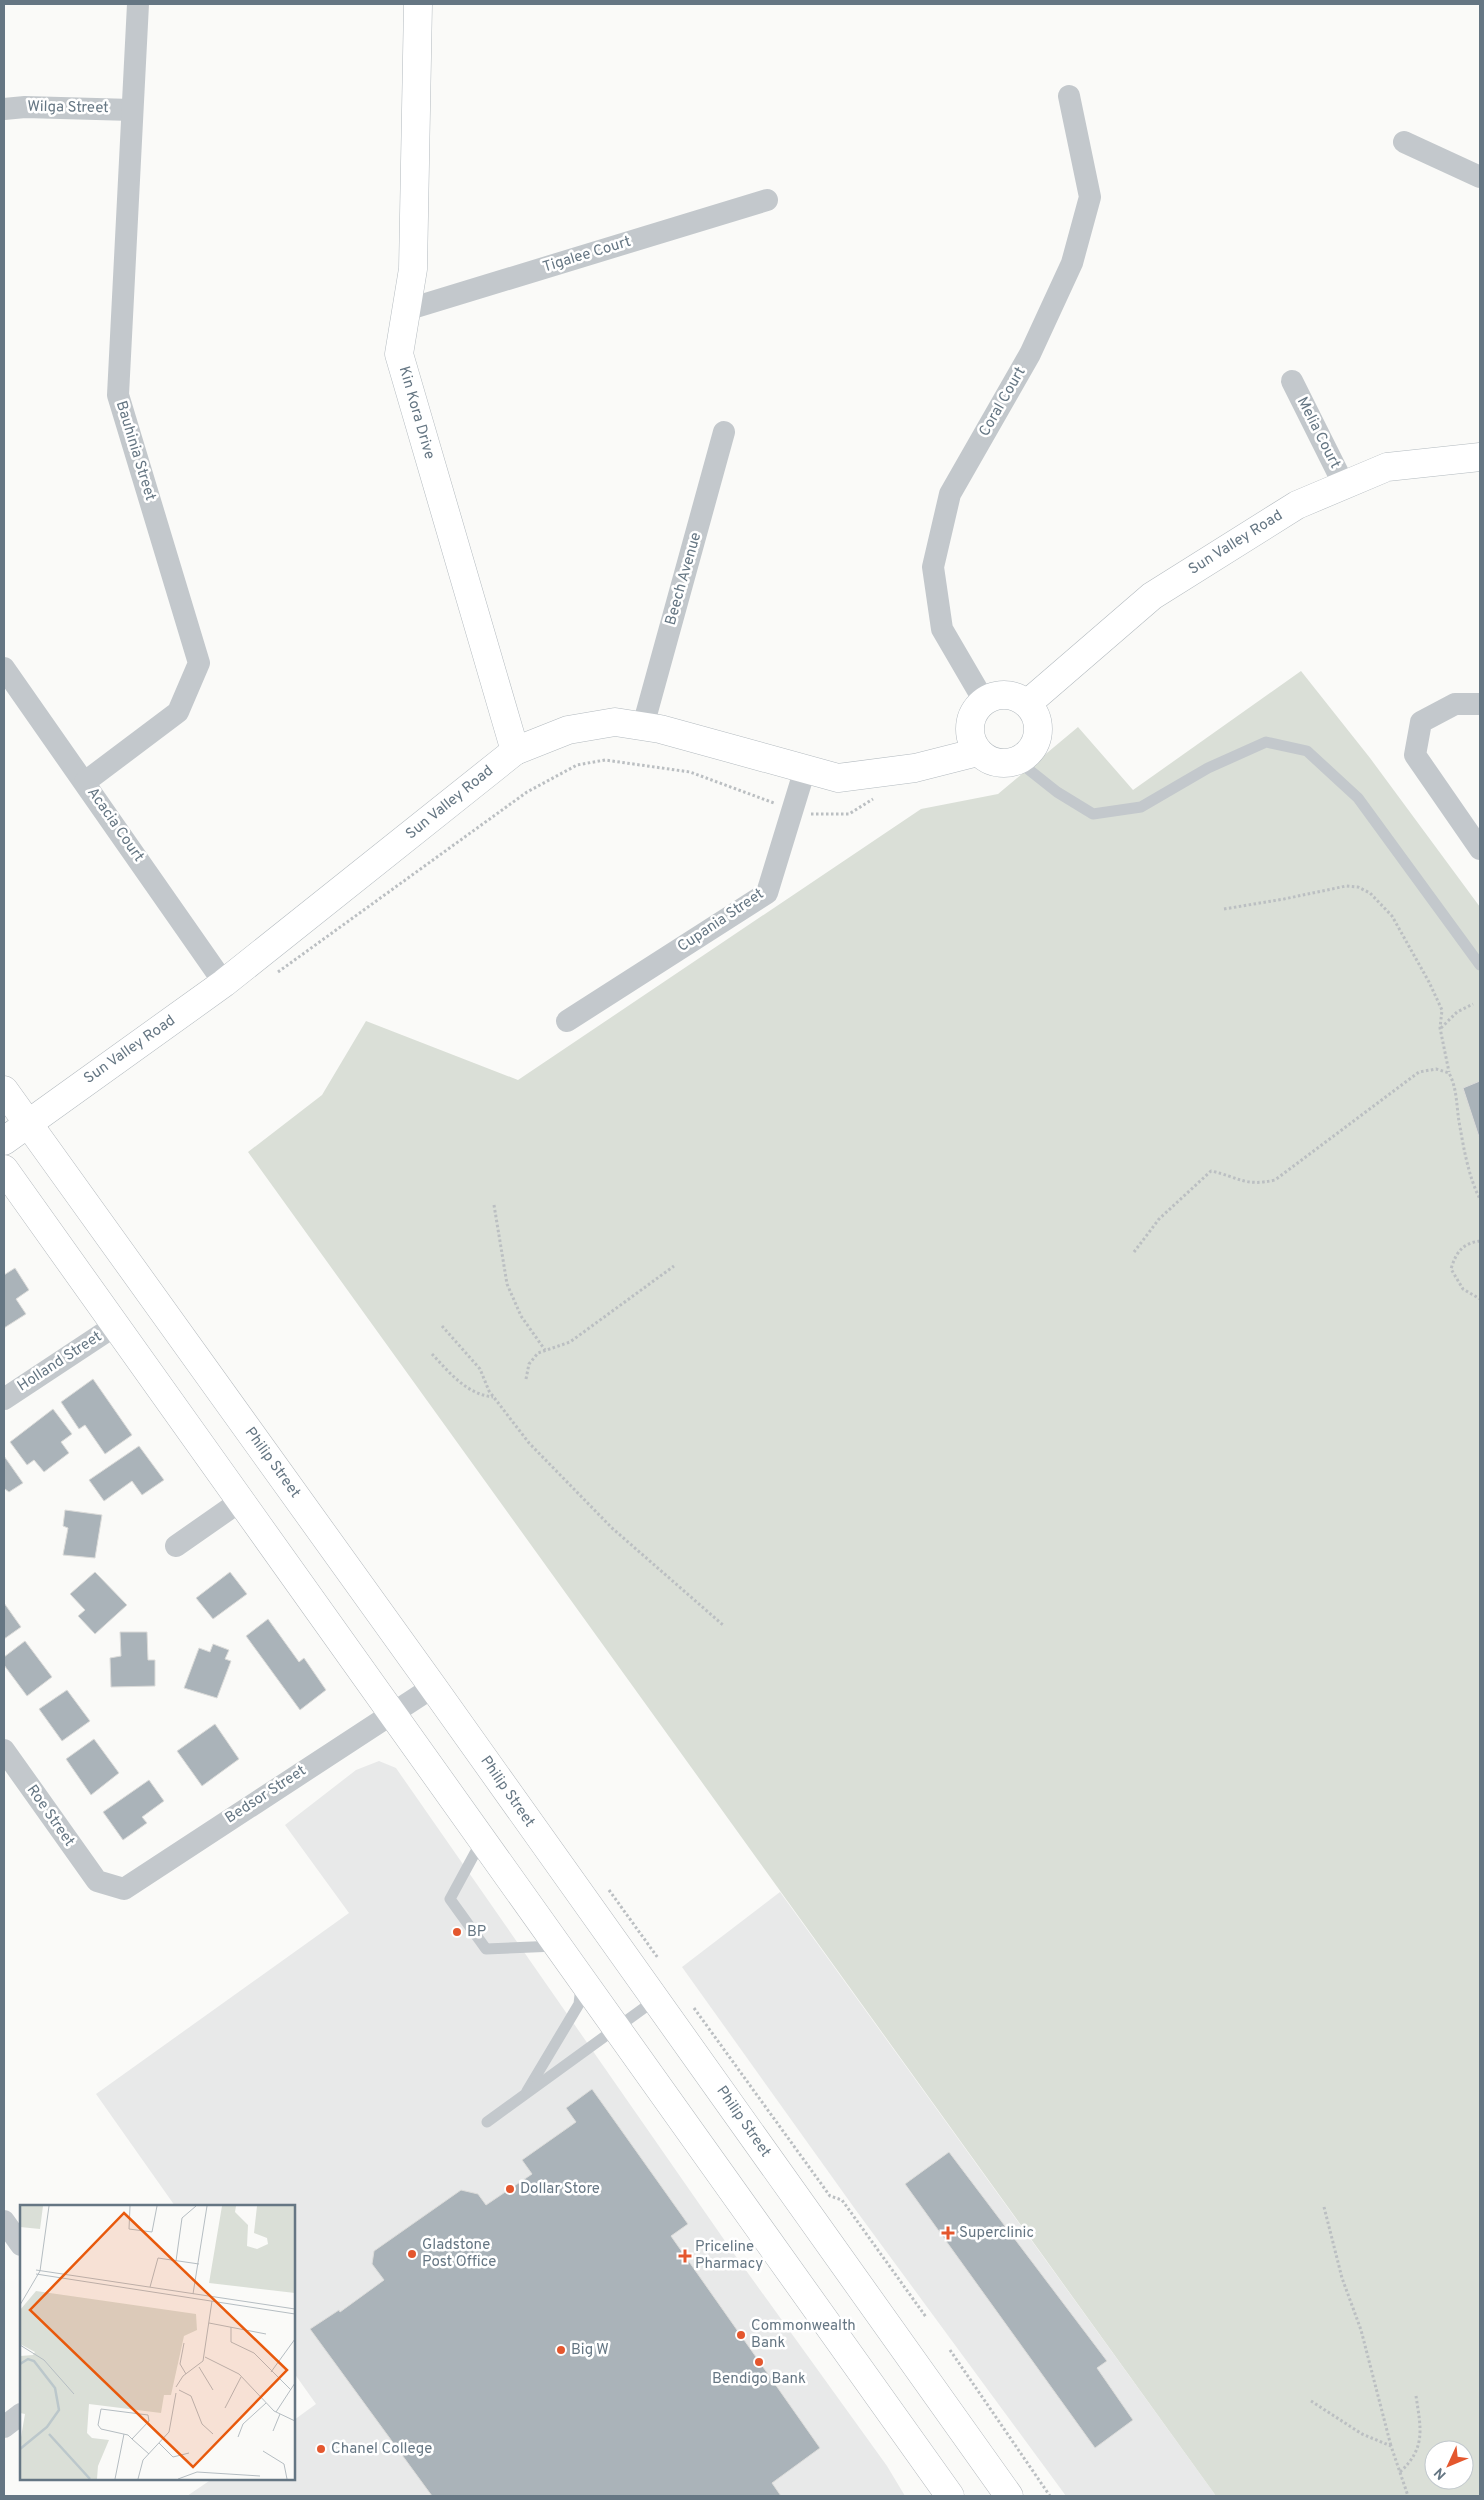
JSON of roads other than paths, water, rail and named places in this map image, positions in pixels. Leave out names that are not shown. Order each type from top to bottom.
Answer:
[{"type":"main road","name":"Kin Kora Drive","points":[[418,4],[413,268],[399,354],[515,751]]},
{"type":"main road","name":"Sun Valley Road","points":[[1028,703],[1152,596],[1297,505],[1387,467],[1480,457]]},
{"type":"main road","points":[[1006,694],[1018,697],[1028,703],[1036,714],[1039,728],[1037,742],[1029,754],[1011,765],[982,762],[971,739],[969,725],[974,711],[984,701],[994,696],[1006,694]]},
{"type":"main road","name":"Sun Valley Road","points":[[4,1141],[224,984],[515,751],[568,730],[615,722],[660,729],[838,778],[982,762]]},
{"type":"main road","name":"Philip Street","points":[[4,1090],[433,1687],[1009,2496]]},
{"type":"main road","points":[[4,1169],[116,1325],[239,1502],[618,2028],[950,2496]]},
{"type":"street","name":"Bauhinia Street","points":[[85,782],[178,712],[199,663],[118,395],[138,4]]},
{"type":"street","name":"Coral Court","points":[[984,701],[942,629],[933,567],[950,494],[1030,354],[1072,263],[1090,197],[1069,96]]},
{"type":"street","name":"Wilga Street","points":[[4,110],[26,106],[132,110]]},
{"type":"street","points":[[1404,142],[1480,177]]},
{"type":"street","name":"Tigalee Court","points":[[406,310],[768,200]]},
{"type":"street","name":"Melia Court","points":[[1292,381],[1344,485]]},
{"type":"street","name":"Beech Avenue","points":[[643,726],[724,432]]},
{"type":"street","name":"Acacia Court","points":[[4,668],[224,984]]},
{"type":"street","points":[[1480,704],[1455,704],[1421,722],[1415,755],[1480,849]]},
{"type":"street","name":"Cupania Street","points":[[568,1021],[767,892],[794,812],[805,768]]},
{"type":"street","name":"Holland Street","points":[[4,1398],[116,1325]]},
{"type":"street","points":[[176,1546],[239,1502]]},
{"type":"street","name":"Bedsor Street","points":[[97,1881],[124,1890],[290,1779],[433,1687]]},
{"type":"street","name":"Roe Street","points":[[4,1750],[97,1881]]},
{"type":"street","points":[[4,2221],[20,2244]]},
{"type":"street","points":[[4,2427],[20,2415]]},
{"type":"lane","points":[[1011,765],[1093,814],[1141,807],[1208,768],[1266,742],[1307,751],[1358,798],[1480,965]]},
{"type":"lane","points":[[482,1840],[450,1898],[486,1949],[558,1946]]},
{"type":"lane","points":[[525,2095],[579,2004],[582,1980]]},
{"type":"lane","points":[[487,2122],[655,2000]]},
{"type":"place","name":"BP","points":[[457,1932]]},
{"type":"place","name":"Dollar Store","points":[[510,2189]]},
{"type":"place","name":"Superclinic","points":[[948,2233]]},
{"type":"place","name":"Gladstone Post Office","points":[[412,2254]]},
{"type":"place","name":"Priceline Pharmacy","points":[[685,2256]]},
{"type":"place","name":"Commonwealth Bank","points":[[741,2335]]},
{"type":"place","name":"Big W","points":[[561,2350]]},
{"type":"place","name":"Bendigo Bank","points":[[759,2362]]},
{"type":"place","name":"Chanel College","points":[[321,2449]]}]
